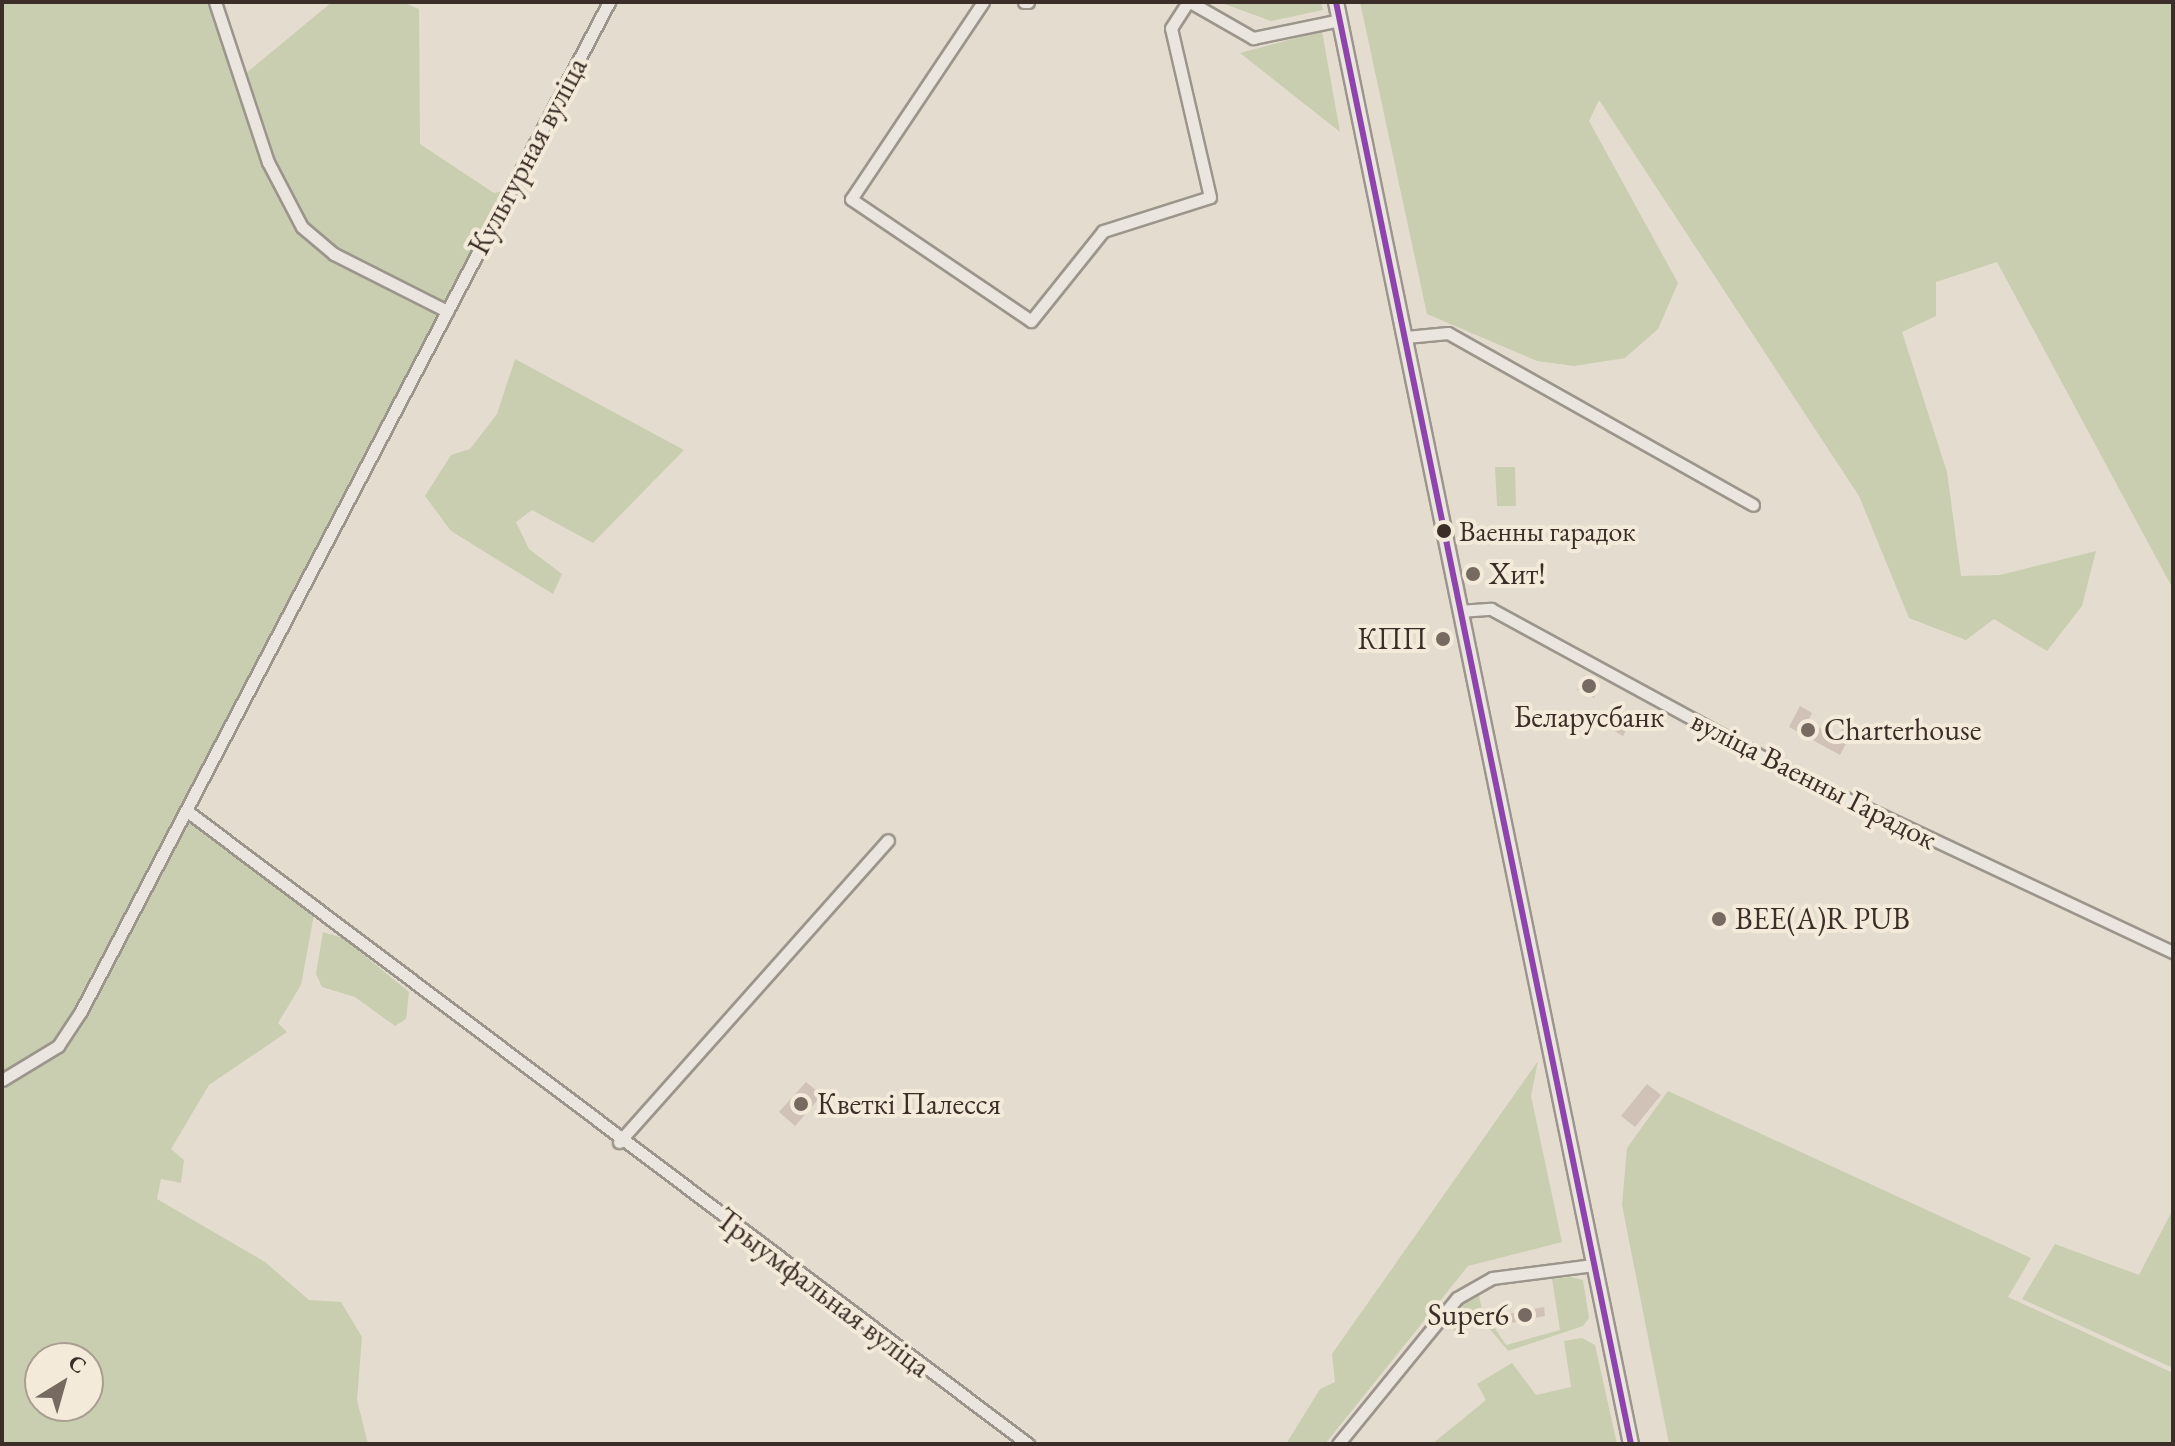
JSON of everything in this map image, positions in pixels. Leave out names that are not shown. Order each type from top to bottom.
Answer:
[{"type":"main road","points":[[1336,2],[1631,1444]]},
{"type":"street","points":[[215,2],[268,162],[302,227],[334,254],[447,311]]},
{"type":"street","name":"Культурная вуліца","points":[[2,1080],[66,1036],[187,811],[609,2]]},
{"type":"street","points":[[983,2],[851,199],[1031,321],[1103,231],[1210,197],[1171,28],[1189,2],[1253,38],[1340,20]]},
{"type":"street","points":[[1406,337],[1448,333],[1753,505]]},
{"type":"street","name":"вуліца Ваенны Гарадок","points":[[1459,611],[1491,609],[1792,773],[2173,952]]},
{"type":"street","name":"Трыумфальная вуліца","points":[[187,811],[619,1142],[1028,1444]]},
{"type":"street","points":[[619,1142],[888,840]]},
{"type":"street","points":[[1338,1444],[1457,1298],[1492,1278],[1593,1265]]},
{"type":"green space","points":[[2,2],[215,2],[239,79],[332,2],[402,2],[419,9],[420,144],[494,193],[510,190],[187,811],[315,909],[301,985],[278,1023],[287,1032],[209,1085],[171,1149],[184,1160],[181,1183],[161,1179],[157,1199],[265,1262],[309,1300],[341,1302],[362,1337],[357,1400],[368,1444],[2,1444]]},
{"type":"green space","points":[[1219,2],[1321,2],[1323,10],[1271,21]]},
{"type":"green space","points":[[1360,2],[2173,2],[2173,589],[1997,262],[1936,282],[1936,316],[1902,332],[1947,472],[1961,576],[2000,575],[2096,551],[2082,606],[2047,651],[1994,619],[1966,640],[1909,618],[1859,496],[1599,100],[1589,121],[1678,283],[1658,329],[1625,358],[1574,366],[1537,361],[1427,314]]},
{"type":"green space","points":[[1322,31],[1340,132],[1240,53]]},
{"type":"green space","points":[[515,359],[684,450],[593,543],[532,510],[516,522],[529,549],[562,574],[553,594],[451,531],[425,496],[451,455],[470,449],[497,414]]},
{"type":"green space","points":[[1495,467],[1515,467],[1516,506],[1497,506]]},
{"type":"green space","points":[[323,932],[343,938],[409,992],[406,1019],[395,1026],[355,997],[322,987],[316,974]]},
{"type":"green space","points":[[1538,1061],[1531,1096],[1562,1242],[1468,1266],[1325,1444],[1286,1444],[1320,1389],[1335,1382],[1332,1354]]},
{"type":"green space","points":[[1668,1091],[2031,1258],[2008,1297],[2173,1373],[2173,1444],[1669,1444],[1622,1205],[1627,1148]]},
{"type":"green space","points":[[2173,1209],[2173,1368],[2022,1299],[2055,1244],[2139,1275]]},
{"type":"green space","points":[[1571,1277],[1583,1280],[1589,1318],[1583,1326],[1508,1351],[1484,1322],[1487,1316],[1506,1345],[1560,1330],[1552,1279]]},
{"type":"green space","points":[[1478,1290],[1483,1316],[1458,1336],[1445,1316]]},
{"type":"green space","points":[[1582,1338],[1595,1345],[1617,1444],[1432,1444],[1486,1400],[1477,1384],[1512,1363],[1536,1395],[1571,1387],[1564,1341]]},
{"type":"building","name":"Беларусбанк","points":[[1584,675],[1600,683],[1594,698],[1577,690]]},
{"type":"building","name":"Charterhouse","points":[[1800,706],[1812,713],[1808,721],[1837,738],[1843,727],[1852,732],[1840,755],[1789,727]]},
{"type":"building","points":[[1614,714],[1630,723],[1623,736],[1607,727]]},
{"type":"building","name":"Кветкі Палесся","points":[[806,1082],[822,1095],[795,1126],[779,1112]]},
{"type":"building","points":[[1647,1084],[1661,1095],[1635,1127],[1621,1116]]},
{"type":"building","name":"Super6","points":[[1544,1307],[1545,1316],[1506,1324],[1504,1315]]},
{"type":"transit line","points":[[1336,2],[1631,1444]]},
{"type":"place","name":"Ваенны гарадок","points":[[1444,531]]},
{"type":"place","name":"Хит!","points":[[1473,574]]},
{"type":"place","name":"КПП","points":[[1443,639]]},
{"type":"place","name":"Беларусбанк","points":[[1589,686]]},
{"type":"place","name":"Charterhouse","points":[[1808,730]]},
{"type":"place","name":"BEE(A)R PUB","points":[[1719,919]]},
{"type":"place","name":"Кветкі Палесся","points":[[801,1104]]},
{"type":"place","name":"Super6","points":[[1525,1315]]}]
